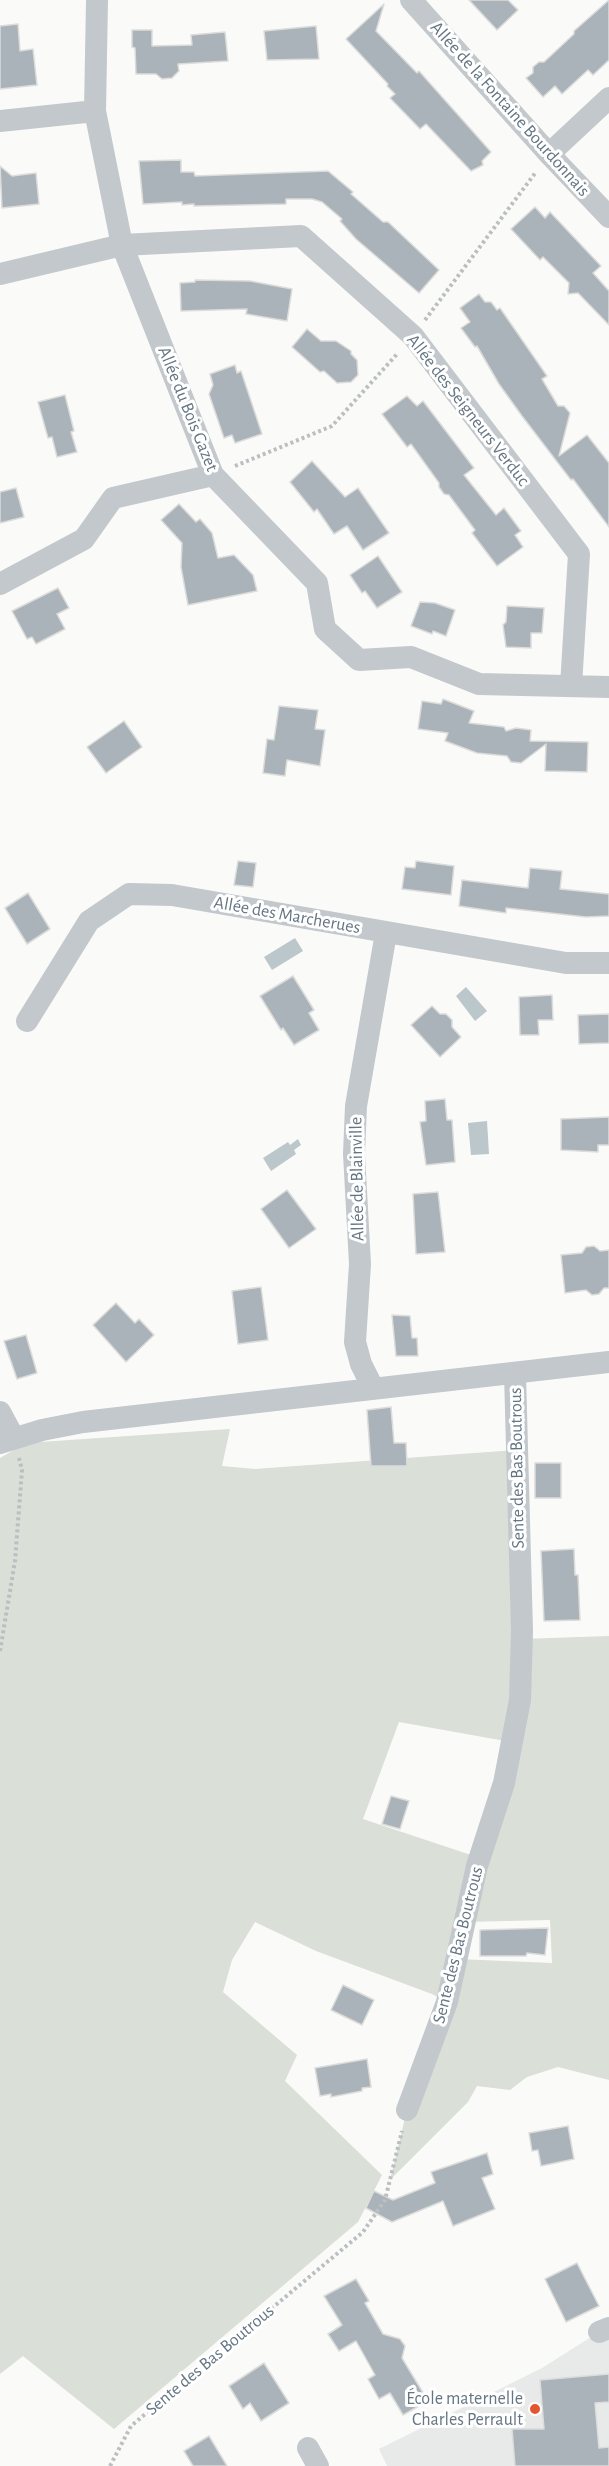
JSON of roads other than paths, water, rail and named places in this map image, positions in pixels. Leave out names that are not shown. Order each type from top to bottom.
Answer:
[{"type":"street","name":"Allée du Bois Gazet","points":[[97,0],[95,111],[122,245],[213,475],[317,583],[324,629],[359,660],[411,657],[479,684],[609,687]]},
{"type":"street","name":"Allée de la Fontaine Bourdonnais","points":[[411,0],[549,154],[609,217]]},
{"type":"street","points":[[549,154],[609,98]]},
{"type":"street","points":[[0,121],[95,111]]},
{"type":"street","name":"Allée des Seigneurs Verduc","points":[[0,274],[122,245],[301,236],[413,336],[579,554],[571,686]]},
{"type":"street","points":[[0,584],[84,539],[113,498],[213,475]]},
{"type":"street","name":"Allée des Marcherues","points":[[27,1021],[89,921],[129,894],[172,895],[566,963],[609,963]]},
{"type":"street","name":"Allée de Blainville","points":[[373,1388],[361,1364],[354,1342],[360,1264],[354,1130],[356,1106],[386,933]]},
{"type":"street","points":[[0,1412],[7,1440],[83,1422],[609,1362]]},
{"type":"street","name":"Sente des Bas Boutrous","points":[[407,2110],[447,2002],[477,1866],[504,1783],[520,1700],[522,1631],[515,1374]]},
{"type":"place","name":"École maternelle Charles Perrault","points":[[535,2409]]}]
